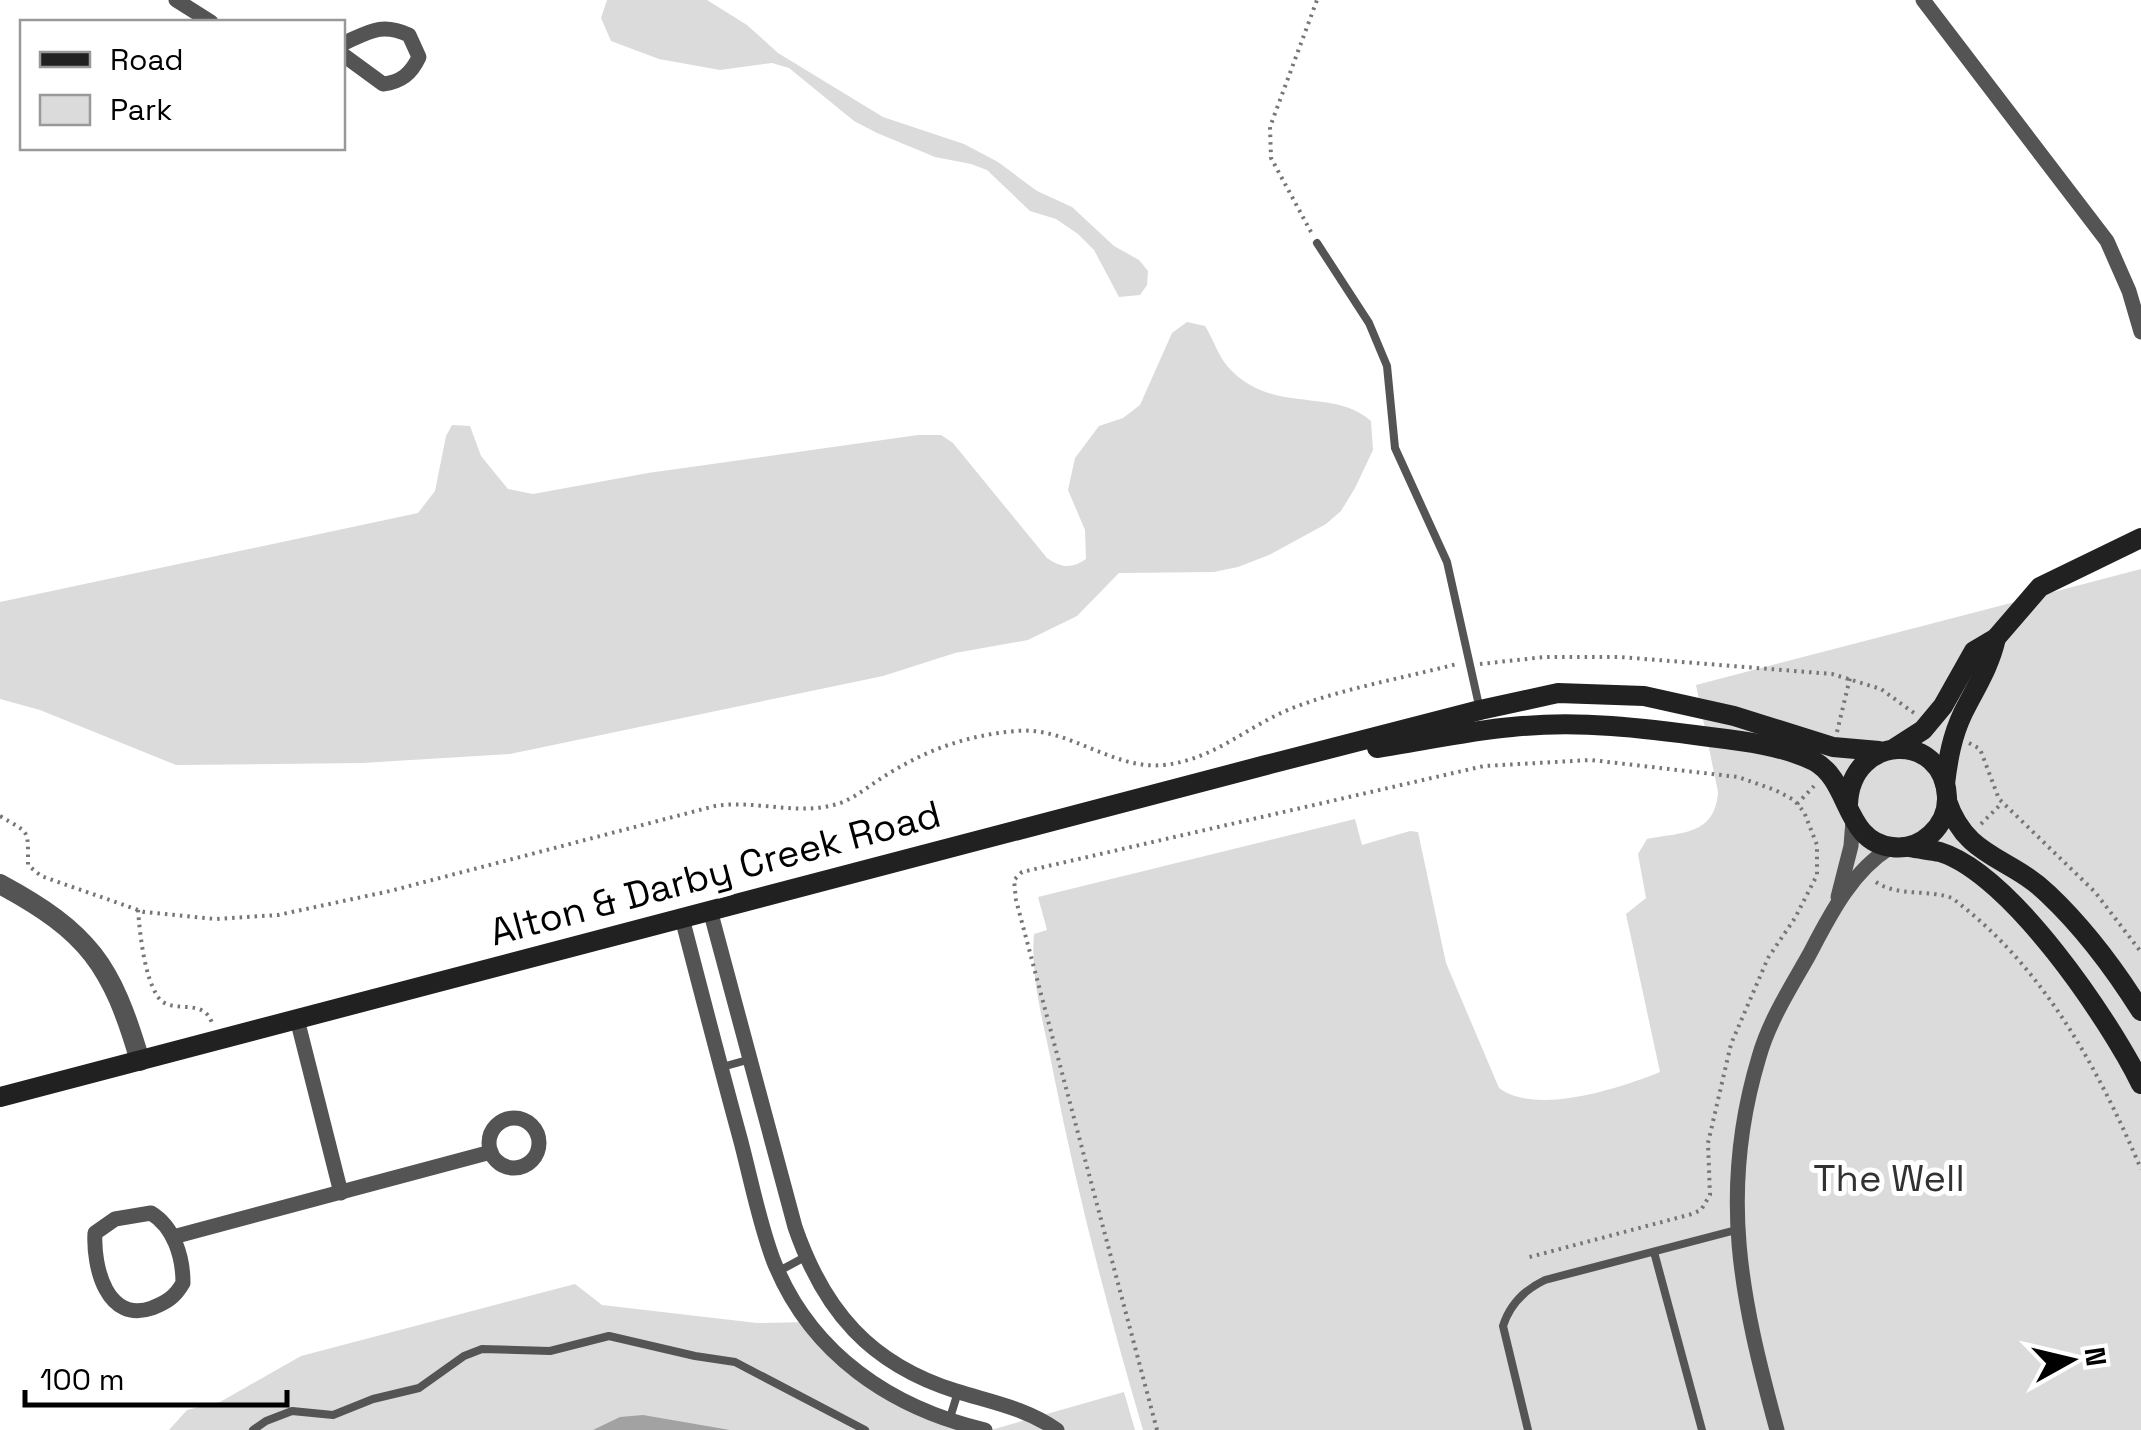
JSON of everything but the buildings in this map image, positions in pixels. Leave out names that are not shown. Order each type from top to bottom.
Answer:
[{"type":"main road","points":[[2141,538],[2040,587],[1996,638],[1974,651],[1943,706],[1923,730],[1865,760],[1849,788],[1850,812],[1862,833],[1876,843],[1941,852],[1970,868],[2010,902],[2078,982],[2126,1053],[2141,1084]]},
{"type":"main road","points":[[1899,847],[1922,841],[1944,817],[1950,746],[1992,660],[1996,638]]},
{"type":"main road","name":"Alton & Darby Creek Road","points":[[140,1061],[1266,765],[1558,693],[1644,696],[1734,716],[1834,747],[1888,750]]},
{"type":"main road","name":"Alton & Darby Creek Road","points":[[1266,765],[1512,726],[1594,723],[1742,741],[1795,754],[1829,773],[1850,812]]},
{"type":"main road","points":[[1888,750],[1912,750],[1938,769],[1955,825],[1971,842],[2043,889],[2081,926],[2141,1011]]},
{"type":"main road","points":[[0,1097],[140,1061]]},
{"type":"street","points":[[176,0],[208,20]]},
{"type":"street","points":[[1923,0],[2106,240],[2129,291],[2141,332]]},
{"type":"street","points":[[345,43],[379,28],[393,28],[409,35],[418,58],[412,71],[396,82],[383,84],[345,56]]},
{"type":"street","points":[[1836,905],[1852,846],[1850,812]]},
{"type":"street","points":[[1777,1430],[1749,1322],[1736,1230],[1742,1130],[1759,1054],[1779,1008],[1836,905],[1863,870],[1899,847]]},
{"type":"street","points":[[0,884],[49,913],[91,948],[118,995],[140,1061]]},
{"type":"street","points":[[710,910],[784,1188],[806,1257],[833,1309],[869,1345],[911,1374],[1020,1409],[1057,1430]]},
{"type":"street","points":[[682,918],[763,1227],[778,1272],[801,1312],[848,1366],[890,1396],[949,1422],[985,1430]]},
{"type":"street","points":[[298,1019],[341,1192]]},
{"type":"street","points":[[173,1237],[491,1152]]},
{"type":"street","points":[[150,1213],[164,1221],[173,1237],[183,1272],[183,1284],[176,1296],[142,1312],[118,1307],[108,1295],[99,1270],[95,1233],[115,1219],[150,1213]]},
{"type":"lane","points":[[1317,243],[1370,323],[1387,366],[1395,448],[1447,562],[1480,710]]},
{"type":"lane","points":[[721,1067],[751,1059]]},
{"type":"lane","points":[[1528,1430],[1503,1326],[1508,1312],[1530,1287],[1544,1280],[1736,1230]]},
{"type":"lane","points":[[1654,1252],[1702,1430]]},
{"type":"lane","points":[[778,1272],[806,1257]]},
{"type":"lane","points":[[254,1430],[292,1411],[333,1416],[374,1399],[419,1388],[464,1356],[482,1349],[550,1352],[609,1336],[735,1362],[864,1430]]},
{"type":"lane","points":[[949,1422],[958,1392]]},
{"type":"path","points":[[1317,0],[1270,127],[1271,158],[1317,243]]},
{"type":"path","points":[[0,816],[24,829],[28,836],[28,865],[41,876],[138,910],[216,920],[278,915],[390,891],[715,806],[741,802],[800,809],[840,803],[930,749],[1018,730],[1044,731],[1137,763],[1161,766],[1199,758],[1294,708],[1469,661],[1475,664],[1545,657],[1620,657],[1832,674],[1881,689],[1924,722]]},
{"type":"path","points":[[1836,738],[1850,678]]},
{"type":"path","points":[[1963,741],[1980,749],[2002,803],[2094,892],[2141,952]]},
{"type":"path","points":[[1157,1430],[1016,900],[1014,880],[1022,872],[1484,766],[1591,760],[1719,774],[1775,790],[1797,804],[1812,830],[1818,874],[1768,958],[1731,1044],[1708,1143],[1710,1194],[1706,1203],[1692,1214],[1526,1258]]},
{"type":"path","points":[[1797,804],[1818,778]]},
{"type":"path","points":[[1974,830],[2002,803]]},
{"type":"path","points":[[1818,857],[1829,859]]},
{"type":"path","points":[[1870,876],[1880,886],[1892,890],[1940,894],[1966,909],[1991,934],[2068,1024],[2122,1124],[2141,1169]]},
{"type":"path","points":[[1940,894],[1944,881]]},
{"type":"path","points":[[138,910],[142,946],[158,998],[167,1004],[200,1008],[210,1016],[216,1041]]},
{"type":"green space","points":[[607,0],[707,0],[747,25],[778,53],[883,117],[964,144],[998,162],[1037,191],[1072,207],[1114,246],[1139,260],[1148,271],[1147,285],[1140,295],[1119,297],[1094,250],[1078,234],[1056,219],[1030,211],[987,170],[935,157],[877,133],[854,121],[789,68],[772,63],[720,70],[659,59],[611,41],[601,18]]},
{"type":"green space","points":[[1187,322],[1205,326],[1224,363],[1245,382],[1282,396],[1338,405],[1371,421],[1373,450],[1355,488],[1341,511],[1326,524],[1269,555],[1214,572],[1119,573],[1077,616],[1028,640],[955,653],[883,676],[510,754],[362,763],[176,765],[40,710],[0,699],[0,602],[418,513],[435,491],[446,436],[452,425],[470,426],[481,456],[508,489],[533,494],[648,473],[941,435],[953,443],[1047,558],[1071,566],[1086,559],[1085,530],[1068,490],[1075,458],[1099,426],[1123,418],[1140,405],[1172,333]]},
{"type":"green space","name":"The Well","points":[[2141,569],[2141,1430],[1143,1430],[1083,1207],[1039,1003],[1034,934],[1047,930],[1038,897],[1355,819],[1362,845],[1418,832],[1446,963],[1499,1088],[1535,1100],[1579,1096],[1623,1085],[1660,1072],[1626,914],[1646,898],[1638,854],[1647,839],[1684,833],[1703,824],[1710,817],[1718,792],[1696,685]]},
{"type":"green space","points":[[575,1284],[602,1305],[757,1323],[808,1322],[871,1384],[985,1430],[169,1430],[187,1410],[220,1402],[301,1356]]},
{"type":"green space","points":[[1124,1392],[1135,1430],[991,1430]]},
{"type":"shaded area","points":[[643,1415],[730,1430],[593,1430],[620,1417]]}]
